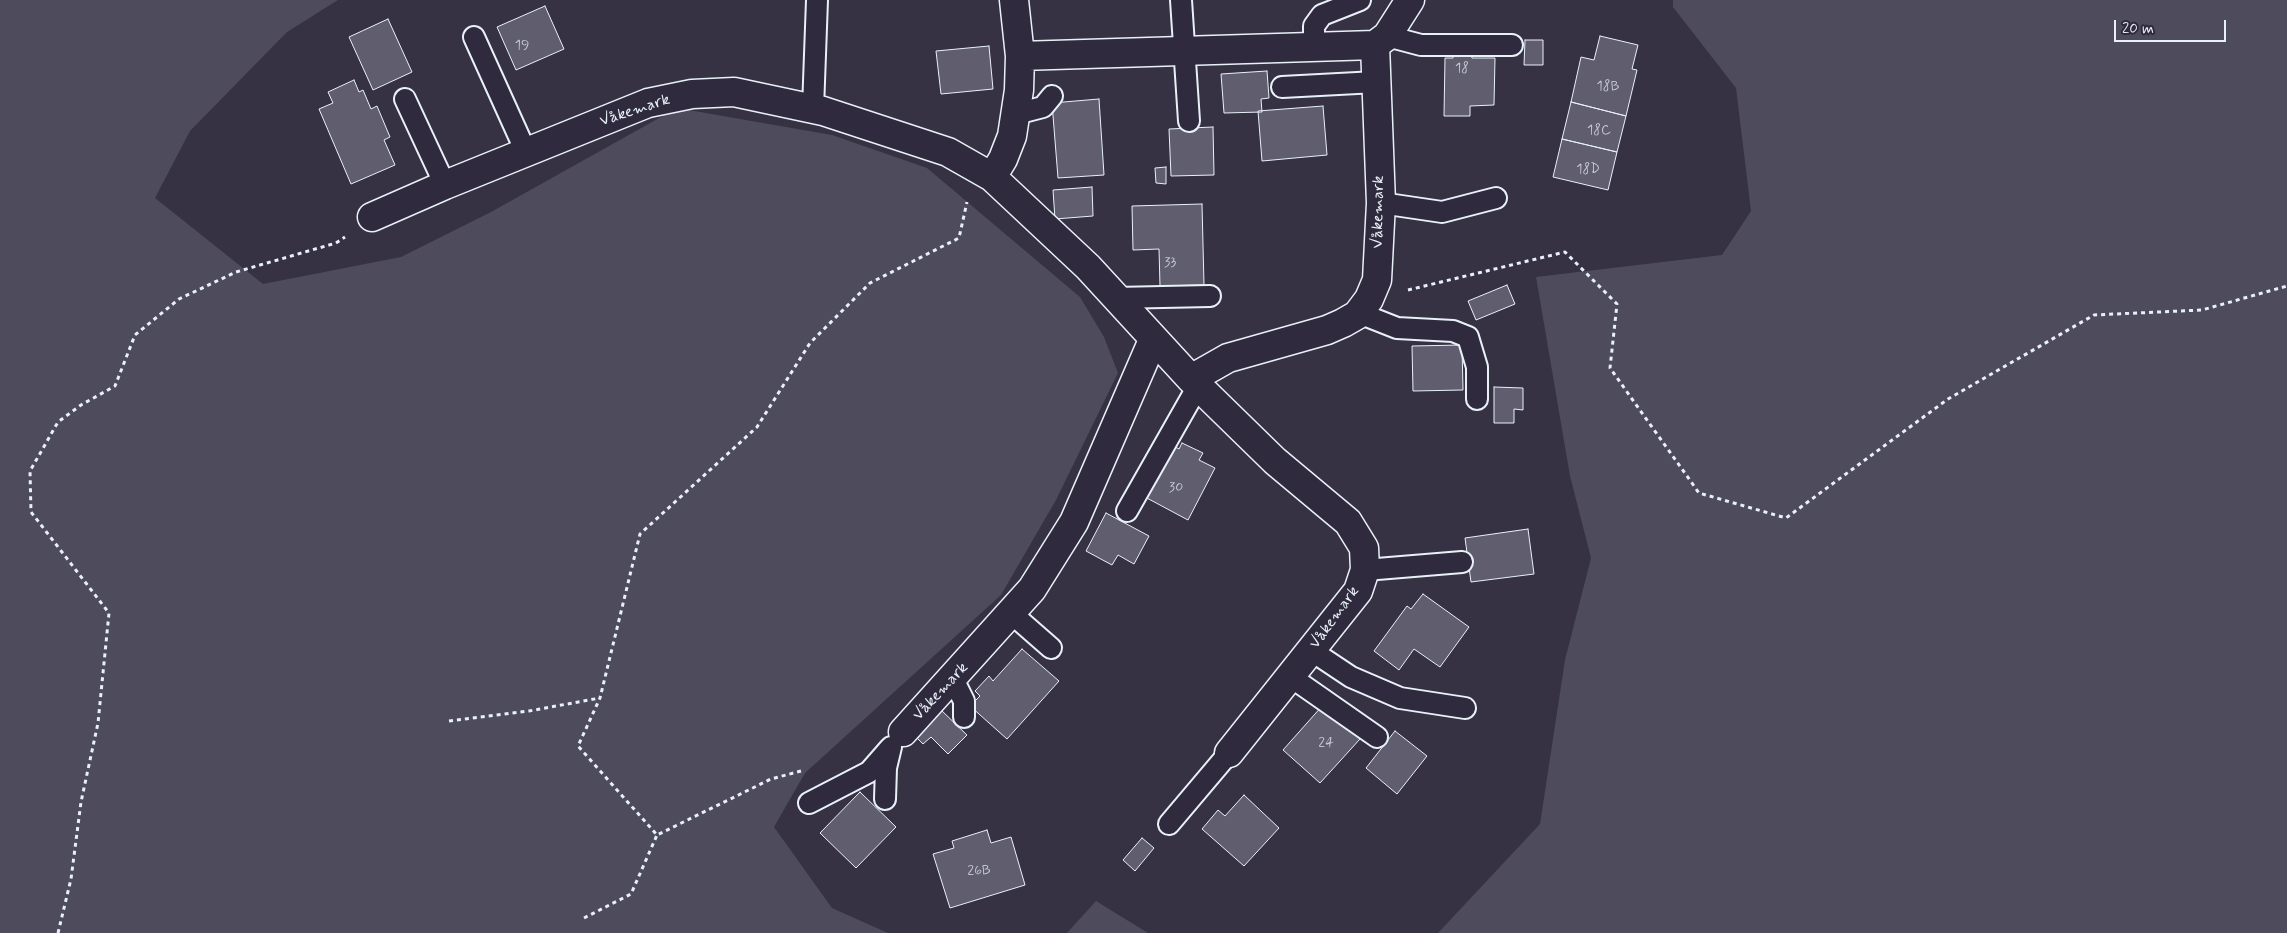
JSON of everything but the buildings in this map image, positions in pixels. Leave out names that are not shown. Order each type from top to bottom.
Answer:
[{"type":"street","points":[[984,172],[1003,159],[1012,136],[1016,114],[1020,56],[1014,0]]},
{"type":"street","points":[[1020,56],[1314,46],[1381,41],[1410,0]]},
{"type":"street","name":"Våkemark","points":[[1364,306],[1377,280],[1381,203],[1376,82],[1381,41]]},
{"type":"street","name":"Våkemark","points":[[372,217],[445,185],[648,103],[692,94],[734,92],[813,109],[948,152],[984,172],[1088,268],[1153,340],[1276,461],[1348,522],[1364,548],[1365,570],[1358,591],[1229,754]]},
{"type":"street","points":[[1195,382],[1228,358],[1327,330],[1364,306]]},
{"type":"street","name":"Våkemark","points":[[897,740],[1032,589],[1074,522],[1153,340]]},
{"type":"lane","points":[[813,109],[817,0]]},
{"type":"lane","points":[[1181,0],[1189,121]]},
{"type":"lane","points":[[1314,46],[1314,26],[1322,15],[1360,0]]},
{"type":"lane","points":[[474,37],[526,152]]},
{"type":"lane","points":[[1381,41],[1421,45],[1512,45]]},
{"type":"lane","points":[[1282,87],[1376,82]]},
{"type":"lane","points":[[1016,114],[1043,107],[1052,96]]},
{"type":"lane","points":[[405,99],[445,185]]},
{"type":"lane","points":[[1381,203],[1442,212],[1496,198]]},
{"type":"lane","points":[[1116,298],[1210,296]]},
{"type":"lane","points":[[1364,306],[1397,328],[1453,331],[1468,337],[1477,367],[1477,399]]},
{"type":"lane","points":[[1127,511],[1195,382]]},
{"type":"lane","points":[[1365,570],[1462,562]]},
{"type":"lane","points":[[1011,613],[1051,648]]},
{"type":"lane","points":[[1312,651],[1352,677],[1400,698],[1464,708]]},
{"type":"lane","points":[[1291,677],[1377,737]]},
{"type":"lane","points":[[953,679],[964,701],[964,717]]},
{"type":"lane","points":[[885,799],[897,740]]},
{"type":"lane","points":[[809,803],[869,772],[897,740]]},
{"type":"lane","points":[[1170,824],[1229,754]]},
{"type":"path","points":[[657,835],[578,746],[600,698],[640,534],[757,427],[810,343],[870,283],[959,238],[984,172]]},
{"type":"path","points":[[58,933],[71,879],[81,802],[98,723],[109,613],[31,512],[30,471],[58,422],[81,404],[115,386],[135,335],[179,299],[236,272],[336,243],[372,217]]},
{"type":"path","points":[[1364,306],[1565,252],[1617,304],[1610,368],[1699,493],[1786,518],[1948,399],[2094,315],[2202,310],[2287,286]]},
{"type":"path","points":[[449,720],[529,711],[600,698]]},
{"type":"path","points":[[584,918],[631,894],[657,835],[771,779],[808,770]]},
{"type":"shaded area","points":[[0,0],[338,0],[287,32],[190,131],[155,198],[263,284],[401,257],[491,212],[677,108],[832,135],[927,168],[1080,297],[1104,337],[1118,373],[1056,500],[1001,595],[805,773],[774,827],[832,908],[888,933],[0,933]]},
{"type":"shaded area","points":[[1673,0],[2287,0],[2287,933],[1438,933],[1540,824],[1565,660],[1591,558],[1570,476],[1536,277],[1722,255],[1751,211],[1736,88],[1673,7]]},
{"type":"shaded area","points":[[1096,901],[1148,933],[1067,933]]}]
